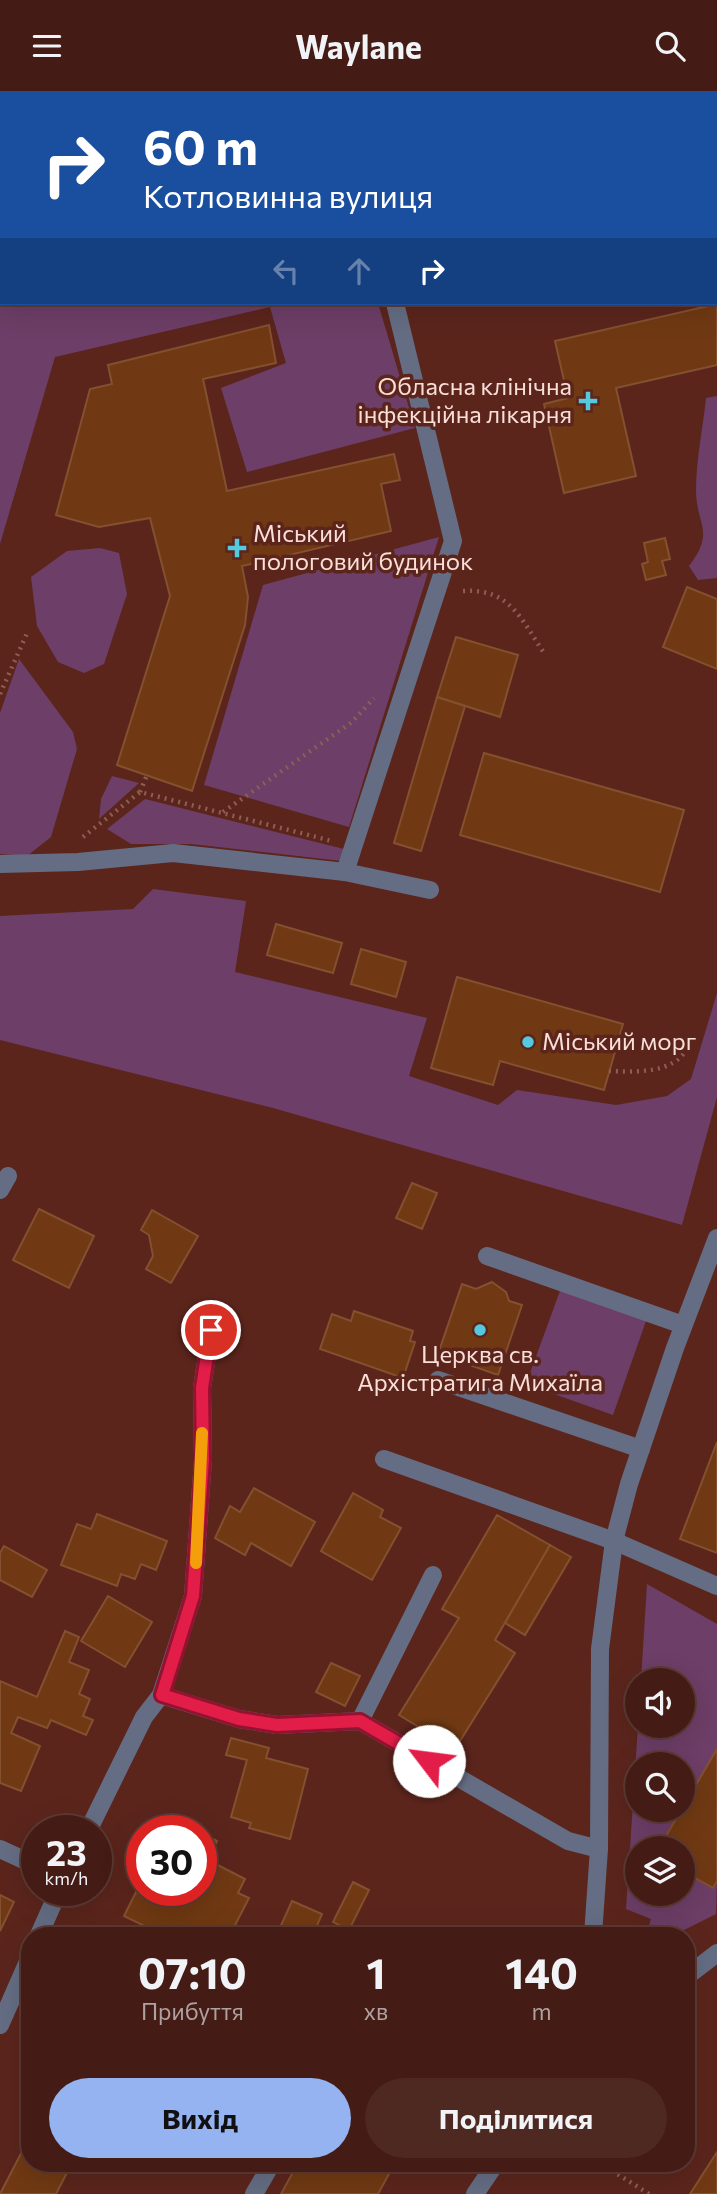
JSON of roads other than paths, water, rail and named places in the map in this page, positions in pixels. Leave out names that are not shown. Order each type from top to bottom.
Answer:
[{"type":"street","points":[[345,872],[453,541],[395,305]]},
{"type":"street","points":[[0,864],[78,862],[173,853],[345,872],[430,890]]},
{"type":"street","points":[[594,1927],[599,1849],[600,1649],[614,1541],[641,1449],[683,1325],[717,1238]]},
{"type":"street","points":[[486,1256],[683,1325]]},
{"type":"street","points":[[96,1815],[144,1717],[162,1695],[193,1596],[203,1460],[202,1388],[211,1330]]},
{"type":"street","points":[[438,1380],[641,1449]]},
{"type":"street","points":[[384,1459],[614,1541],[717,1586]]},
{"type":"street","points":[[360,1721],[433,1575]]},
{"type":"street","points":[[162,1695],[239,1719],[277,1725],[360,1721],[568,1841],[599,1849]]},
{"type":"street","points":[[0,1849],[21,1858]]},
{"type":"street","points":[[43,1927],[52,1906]]},
{"type":"street","points":[[695,1970],[717,1953]]},
{"type":"street","points":[[0,2025],[21,1977]]},
{"type":"street","points":[[254,2194],[267,2172]]},
{"type":"street","points":[[475,2194],[490,2172]]},
{"type":"place","name":"Обласна клінічна інфекційна лікарня","points":[[588,401]]},
{"type":"place","name":"Міський пологовий будинок","points":[[237,548]]},
{"type":"place","name":"Міський морг","points":[[528,1042]]},
{"type":"place","name":"Церква св. Архістратига Михаїла","points":[[480,1330]]}]
